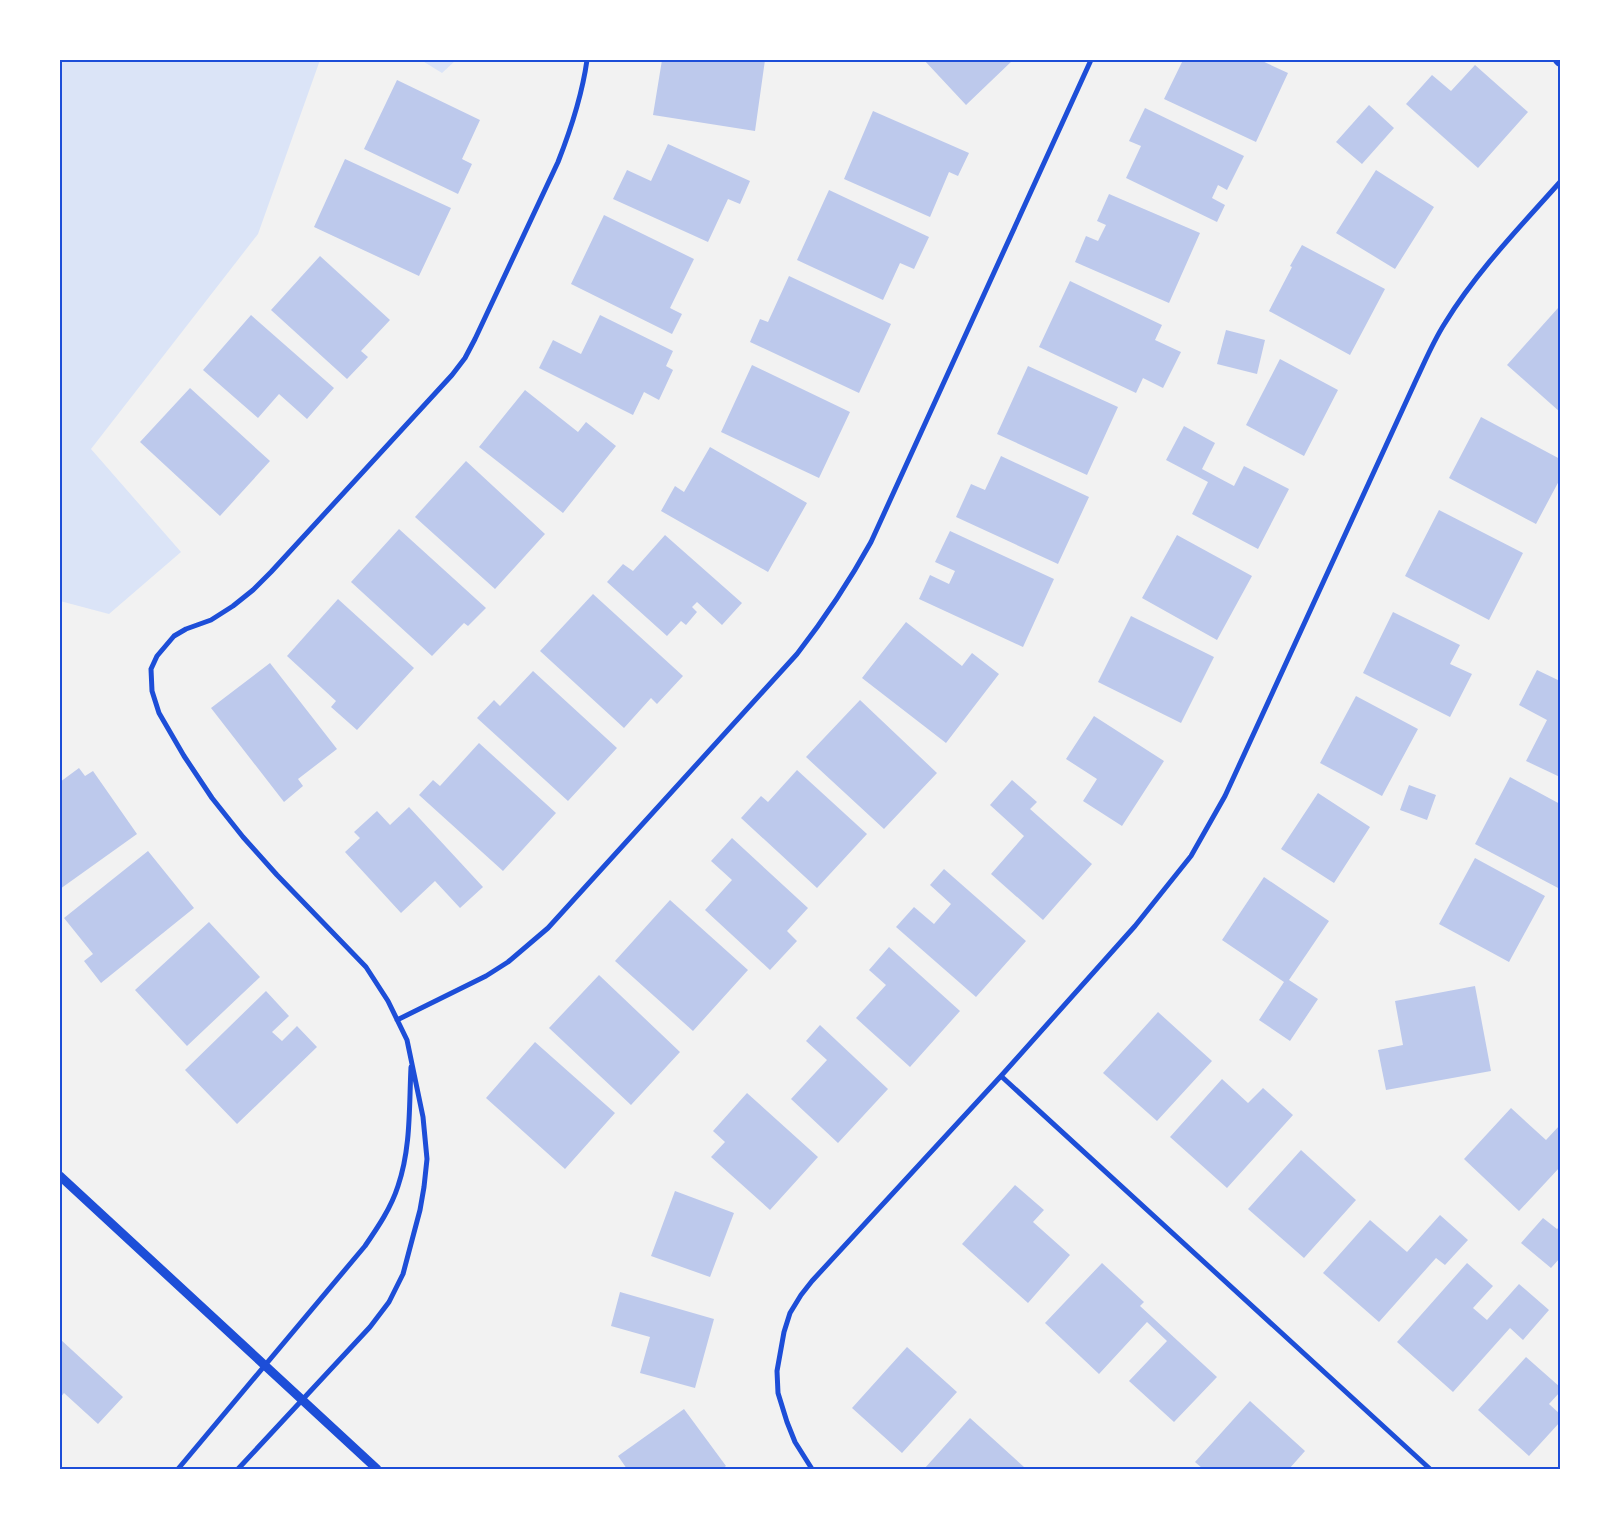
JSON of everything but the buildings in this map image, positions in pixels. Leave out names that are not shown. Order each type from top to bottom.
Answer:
[{"type":"street","points":[[238,1469],[370,1327],[390,1302],[403,1274],[420,1210],[427,1159],[423,1116],[407,1040],[388,1001],[366,967],[276,875],[243,838],[212,798],[184,756],[159,713],[152,691],[151,669],[157,656],[174,636],[186,629],[211,620],[253,590],[445,382],[464,358],[475,340],[558,162],[578,105],[586,60]]},
{"type":"street","points":[[397,1020],[486,976],[508,962],[548,928],[797,654],[824,619],[849,582],[870,542],[1091,60]]},
{"type":"street","points":[[812,1469],[795,1442],[778,1393],[777,1371],[784,1332],[790,1313],[801,1295],[1135,926],[1191,856],[1225,796],[1417,378],[1444,324],[1460,299],[1493,257],[1560,182]]},
{"type":"street","points":[[178,1469],[378,1227],[398,1186],[408,1141],[411,1058]]},
{"type":"street","points":[[1001,1076],[1430,1469]]},
{"type":"street","points":[[60,1176],[378,1469]]},
{"type":"shaded area","points":[[60,60],[320,60],[258,234],[91,449],[181,552],[109,614],[60,601]]},
{"type":"shaded area","points":[[421,60],[456,60],[442,73]]}]
